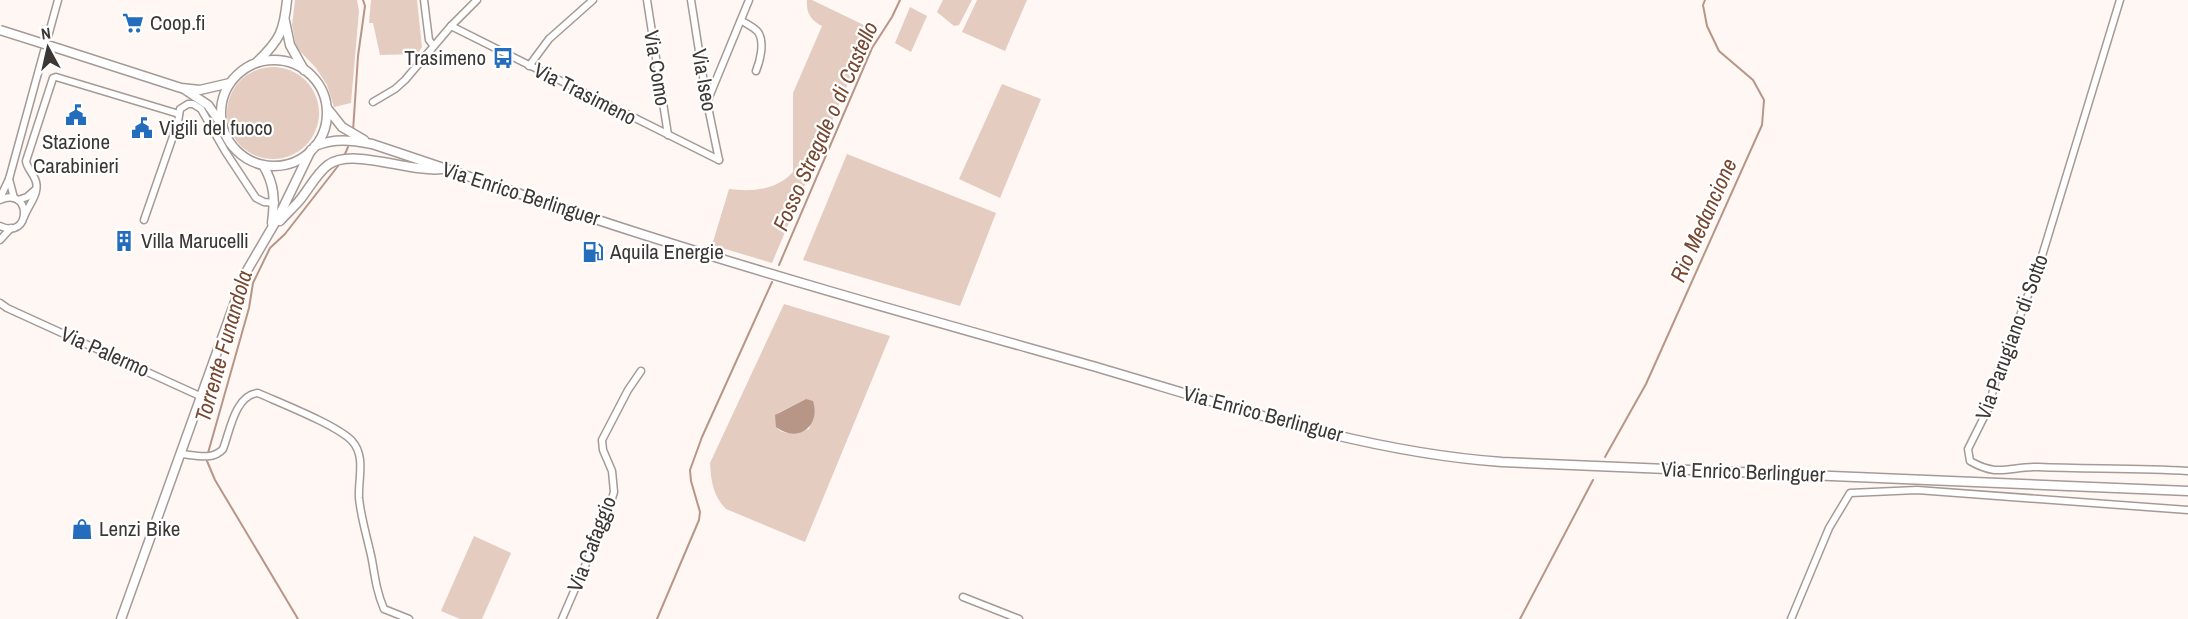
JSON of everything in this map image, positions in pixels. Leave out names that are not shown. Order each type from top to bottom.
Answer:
[{"type":"main road","points":[[222,125],[222,103],[230,83],[276,42],[285,20],[287,0]]},
{"type":"main road","name":"Via Enrico Berlinguer","points":[[285,20],[290,45],[304,70],[320,88],[326,106],[342,127],[372,144]]},
{"type":"main road","points":[[0,30],[181,88],[200,90],[230,83]]},
{"type":"main road","points":[[254,64],[270,60],[280,61],[304,70]]},
{"type":"main road","points":[[181,88],[208,105],[237,151],[251,161],[263,165],[272,181],[275,203],[271,230]]},
{"type":"main road","points":[[121,619],[245,274],[271,230],[325,127],[326,106]]},
{"type":"main road","name":"Via Enrico Berlinguer","points":[[263,165],[286,164],[329,141],[344,140],[372,144],[636,232],[803,283],[1312,429],[1390,447],[1470,460],[2188,491]]},
{"type":"main road","points":[[271,230],[299,201],[323,169],[339,159],[356,158],[432,170],[446,169]]},
{"type":"street","points":[[0,199],[9,179],[58,0]]},
{"type":"street","points":[[424,0],[429,40],[434,45]]},
{"type":"street","points":[[373,102],[400,85],[451,26],[477,0]]},
{"type":"street","points":[[529,66],[549,39],[593,0]]},
{"type":"street","name":"Via Como","points":[[647,0],[668,135]]},
{"type":"street","name":"Via Iseo","points":[[691,0],[707,102],[719,160]]},
{"type":"street","points":[[707,102],[749,0]]},
{"type":"street","name":"Via Parugiano di Sotto","points":[[2121,0],[2038,268],[1996,378],[1989,407],[1968,449],[1970,461],[1982,468],[2000,471],[2036,467],[2188,471]]},
{"type":"street","points":[[741,20],[757,31],[760,36],[760,58],[756,71]]},
{"type":"street","name":"Via Trasimeno","points":[[451,26],[719,160]]},
{"type":"street","points":[[0,240],[11,228],[19,225],[37,192],[26,161],[51,80],[54,77],[179,114]]},
{"type":"street","points":[[144,220],[179,114],[182,107],[188,104],[194,104],[201,109],[256,198],[264,202],[275,203]]},
{"type":"street","points":[[9,179],[16,199],[24,209],[24,217]]},
{"type":"street","points":[[0,199],[7,197],[16,199],[31,195],[37,187]]},
{"type":"street","points":[[0,226],[11,228]]},
{"type":"street","name":"Via Palermo","points":[[2,306],[202,397]]},
{"type":"street","name":"Via Cafaggio","points":[[562,619],[607,515],[614,492],[612,471],[603,450],[602,440],[628,390],[641,371]]},
{"type":"street","points":[[181,453],[211,456],[218,454],[223,449],[240,403],[254,393],[328,426],[350,439],[357,447],[361,462],[359,498],[374,580],[380,600],[384,609],[409,619]]},
{"type":"street","points":[[1791,619],[1829,528],[1850,493],[1917,490],[2188,510]]},
{"type":"street","points":[[963,597],[1019,619]]},
{"type":"shaded area","points":[[295,0],[357,0],[359,11],[351,103],[334,107],[327,85],[316,68],[296,47],[292,25]]},
{"type":"shaded area","points":[[371,0],[417,0],[422,47],[417,54],[380,55],[373,23],[369,23]]},
{"type":"shaded area","points":[[807,0],[812,0],[872,29],[772,263],[712,245],[729,189],[746,190],[772,186],[793,172],[793,93],[822,26],[810,16]]},
{"type":"shaded area","points":[[943,0],[972,0],[959,25],[954,26],[937,12]]},
{"type":"shaded area","points":[[977,0],[1027,0],[1005,51],[962,32]]},
{"type":"shaded area","points":[[910,7],[927,16],[911,52],[895,43]]},
{"type":"shaded area","points":[[273,67],[291,70],[306,80],[316,95],[319,113],[316,131],[306,146],[291,156],[273,159],[255,156],[240,146],[230,131],[227,113],[230,95],[240,80],[255,70]]},
{"type":"shaded area","points":[[1002,84],[1041,99],[1000,198],[959,179]]},
{"type":"shaded area","points":[[847,154],[996,213],[960,306],[803,260]]},
{"type":"shaded area","points":[[784,304],[890,336],[805,542],[726,509],[718,499],[714,488],[710,463]],"holes":[[[806,399],[814,415],[809,429],[789,433],[779,430],[777,426],[778,413]]]},
{"type":"shaded area","points":[[806,399],[813,401],[815,410],[811,425],[806,430],[792,434],[776,427],[775,415]]},
{"type":"shaded area","points":[[474,536],[511,553],[482,619],[460,619],[441,611]]},
{"type":"waterway","name":"Torrente Funandola","points":[[353,131],[358,56],[365,6],[363,0]]},
{"type":"waterway","name":"Fosso Stregale o di Castello","points":[[779,265],[872,48],[900,0]]},
{"type":"waterway","name":"Rio Medancione","points":[[1605,457],[1646,384],[1762,125],[1764,100],[1753,80],[1719,51],[1707,26],[1703,5],[1705,0]]},
{"type":"waterway","name":"Torrente Funandola","points":[[345,154],[348,147]]},
{"type":"waterway","name":"Torrente Funandola","points":[[208,453],[249,308],[253,283],[270,248],[285,234],[338,166]]},
{"type":"waterway","name":"Fosso Stregale o di Castello","points":[[657,619],[699,520],[700,512],[690,470],[702,437],[772,282]]},
{"type":"waterway","name":"Torrente Funandola","points":[[207,461],[215,480],[298,619]]},
{"type":"waterway","name":"Rio Medancione","points":[[1520,619],[1593,480]]},
{"type":"place","name":"Coop.fi","points":[[133,23]]},
{"type":"place","name":"Trasimeno","points":[[503,58]]},
{"type":"place","name":"Stazione Carabinieri","points":[[76,115]]},
{"type":"place","name":"Vigili del fuoco","points":[[142,128]]},
{"type":"place","name":"Villa Marucelli","points":[[124,241]]},
{"type":"place","name":"Aquila Energie","points":[[593,252]]},
{"type":"place","name":"Lenzi Bike","points":[[82,529]]}]
